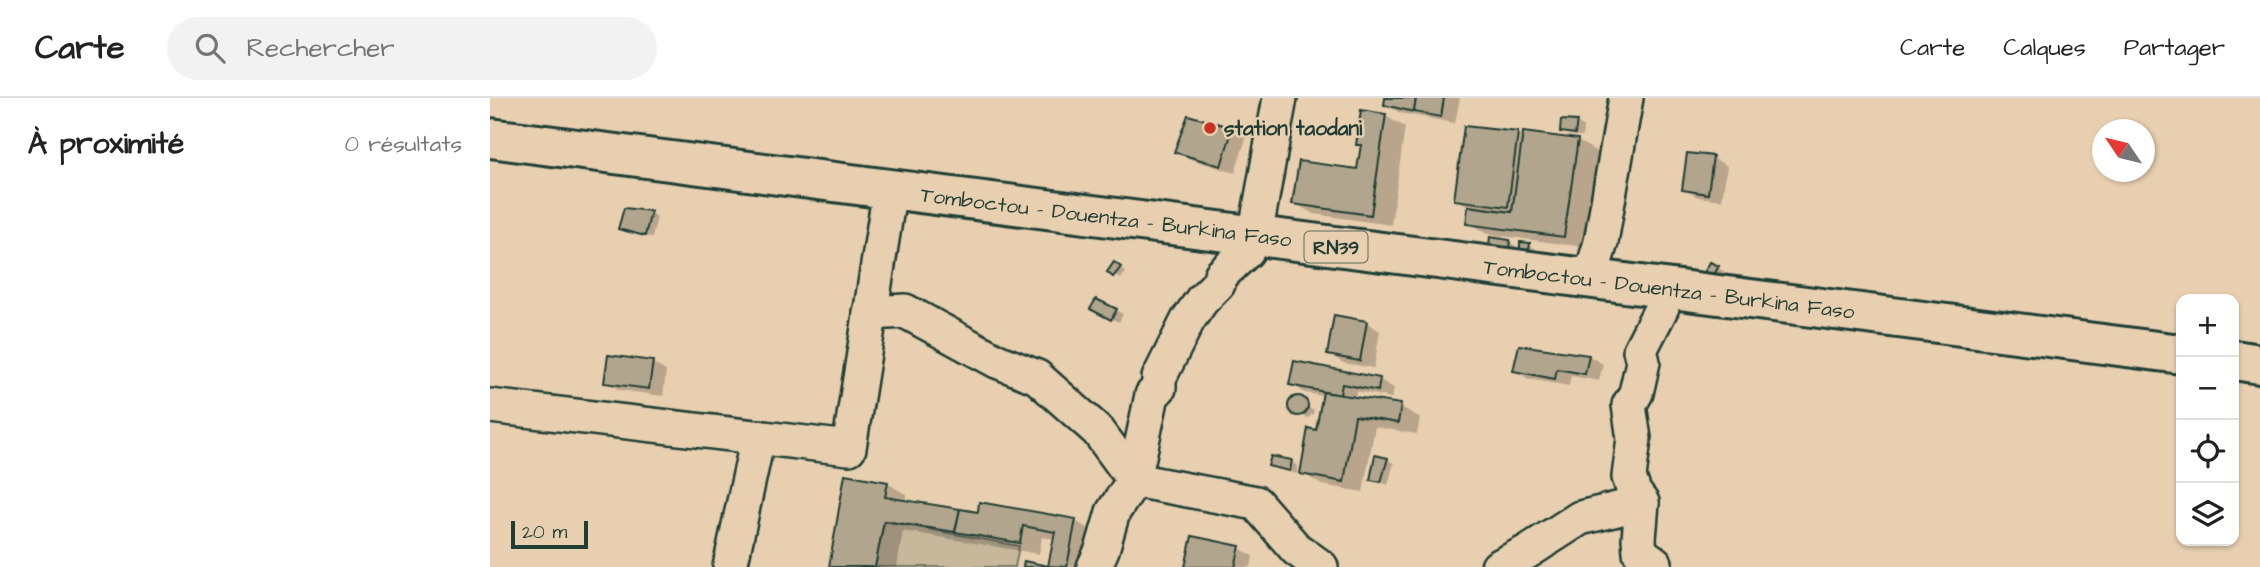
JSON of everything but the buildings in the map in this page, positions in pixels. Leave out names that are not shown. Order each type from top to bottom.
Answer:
[{"type":"main road","name":"Tomboctou - Douentza - Burkina Faso","points":[[490,138],[2176,353]]},
{"type":"main road","points":[[2239,361],[2260,364]]},
{"type":"street","points":[[1094,567],[1113,512],[1134,480],[1152,395],[1160,388],[1159,379],[1172,357],[1175,343],[1195,309],[1218,284],[1221,275],[1247,251],[1248,236],[1280,98]]},
{"type":"street","points":[[1590,279],[1601,242],[1626,98]]},
{"type":"street","points":[[490,406],[849,448],[890,189]]},
{"type":"street","points":[[1655,567],[1655,563],[1640,552],[1642,503],[1634,492],[1629,477],[1634,439],[1629,405],[1636,393],[1643,362],[1640,350],[1662,307],[1662,288]]},
{"type":"street","points":[[870,313],[905,311],[997,360],[1037,377],[1098,431],[1134,480],[1256,503],[1296,549],[1321,567]]},
{"type":"street","points":[[730,567],[758,437]]},
{"type":"street","points":[[1498,567],[1580,518],[1642,503]]},
{"type":"shaded area","points":[[884,521],[1019,546],[1015,567],[875,567]]},
{"type":"place","name":"station taodani","points":[[1210,128]]}]
